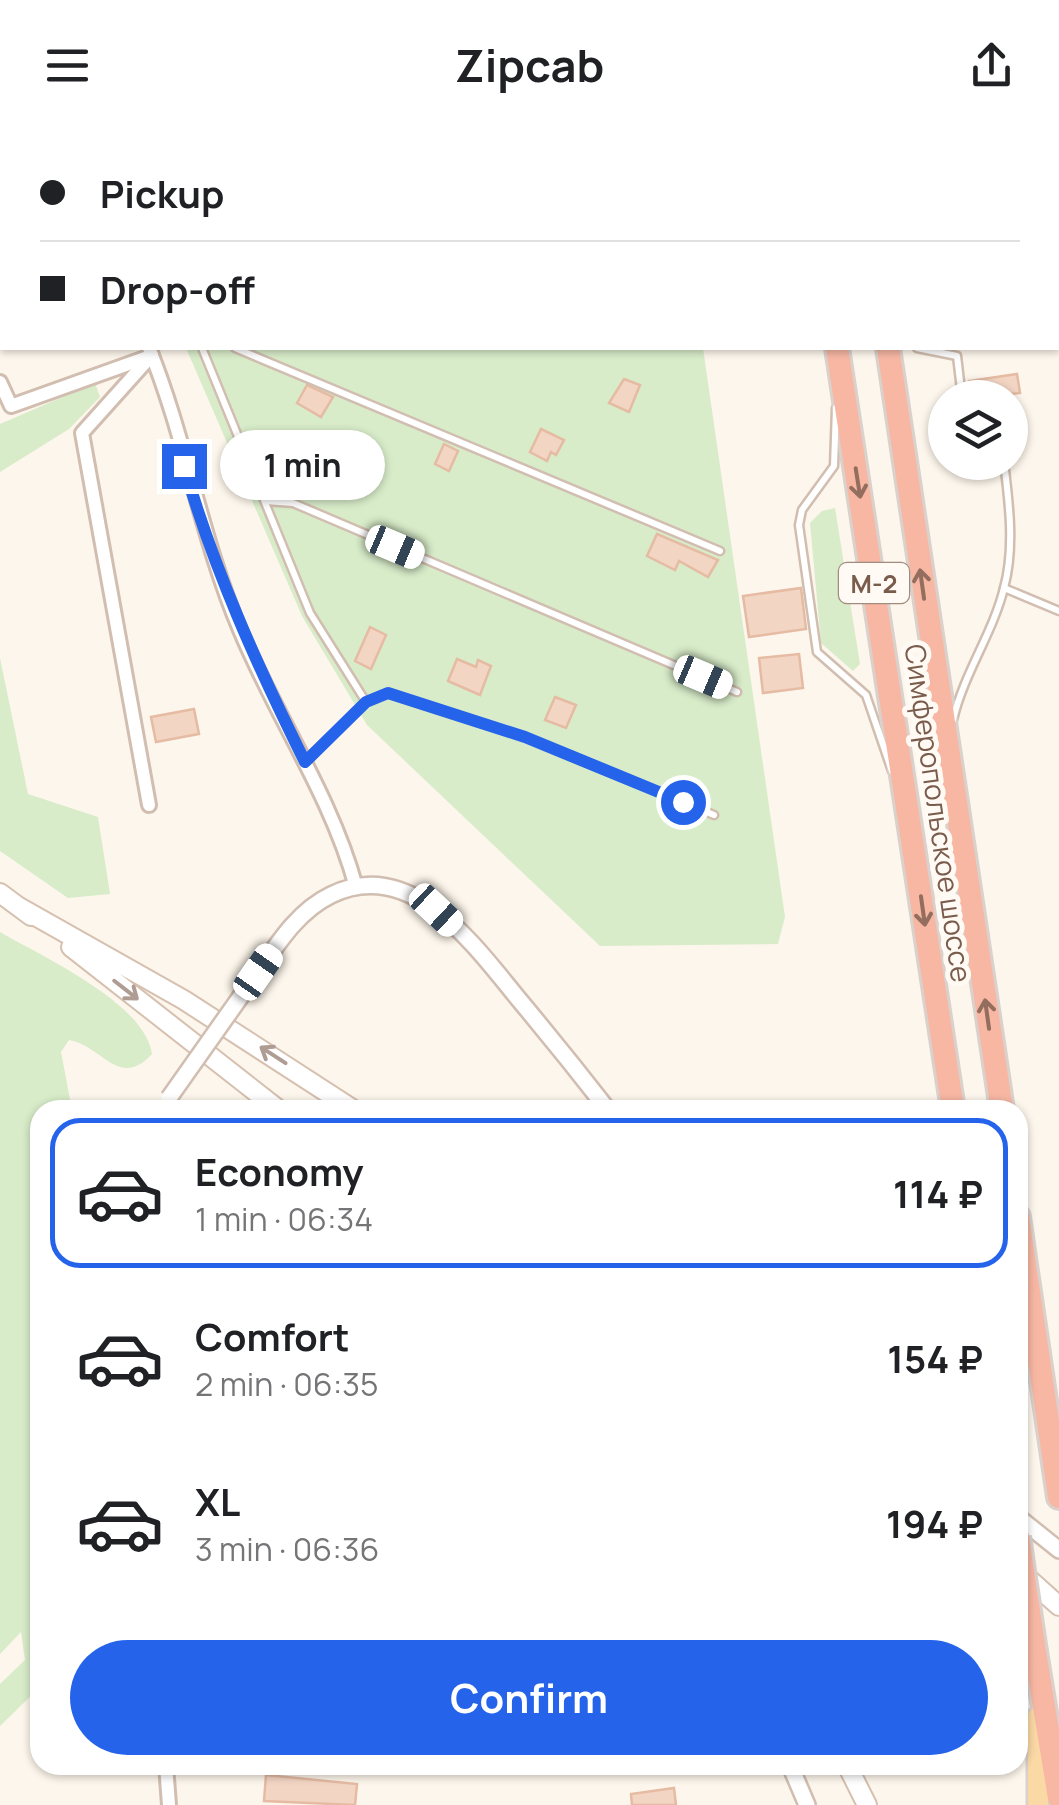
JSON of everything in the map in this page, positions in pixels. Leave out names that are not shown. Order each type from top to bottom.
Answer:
[{"type":"highway","name":"Симферопольское шоссе","points":[[838,350],[952,1100]]},
{"type":"highway","name":"Симферопольское шоссе","points":[[888,350],[1000,1100]]},
{"type":"highway","points":[[1028,1286],[1058,1489]]},
{"type":"highway","points":[[1028,1604],[1059,1798]]},
{"type":"main road","points":[[0,893],[267,1100]]},
{"type":"main road","points":[[21,908],[199,1009],[339,1100]]},
{"type":"main road","points":[[1028,1579],[1059,1606]]},
{"type":"main road","points":[[1036,1658],[1038,1805]]},
{"type":"main road","points":[[852,1775],[867,1805]]},
{"type":"street","points":[[0,382],[10,406],[150,352]]},
{"type":"street","points":[[150,352],[202,531],[241,632],[336,823],[356,887]]},
{"type":"street","points":[[149,805],[82,434],[150,352]]},
{"type":"street","points":[[168,1100],[258,972],[307,911],[333,894],[379,886],[404,892],[436,910],[469,940],[600,1100]]},
{"type":"street","points":[[1028,1525],[1059,1550]]},
{"type":"street","points":[[167,1775],[169,1805]]},
{"type":"street","points":[[794,1775],[807,1805]]},
{"type":"lane","points":[[203,350],[310,613],[366,702]]},
{"type":"lane","points":[[240,350],[720,551]]},
{"type":"lane","points":[[838,350],[834,466],[802,510],[799,525],[818,652],[860,688],[871,704],[910,814]]},
{"type":"lane","points":[[927,350],[957,356],[960,380]]},
{"type":"lane","points":[[946,750],[962,683],[1004,588],[1011,511],[1007,480]]},
{"type":"lane","points":[[266,501],[292,503],[737,692]]},
{"type":"lane","points":[[1004,588],[1059,611]]},
{"type":"lane","points":[[305,762],[366,702],[388,693],[491,726],[714,815]]},
{"type":"green space","points":[[187,350],[703,350],[785,917],[778,944],[600,946],[367,725],[302,616]]},
{"type":"green space","points":[[95,383],[100,397],[69,429],[0,472],[0,424]]},
{"type":"green space","points":[[835,508],[860,664],[853,671],[821,643],[810,523],[822,511]]},
{"type":"green space","points":[[0,658],[28,794],[98,817],[110,894],[68,898],[0,851]]},
{"type":"green space","points":[[0,932],[90,983],[112,1000],[145,1035],[152,1054],[140,1064],[120,1067],[69,1040],[61,1052],[70,1100],[30,1100],[30,1697],[0,1726],[0,1684],[25,1660],[21,1632],[0,1654]]},
{"type":"building","points":[[1017,374],[1018,380],[976,380]]},
{"type":"building","points":[[624,379],[640,385],[629,412],[609,403]]},
{"type":"building","points":[[307,385],[333,397],[321,417],[297,403]]},
{"type":"building","points":[[541,429],[564,440],[556,455],[551,452],[547,461],[530,452]]},
{"type":"building","points":[[444,444],[458,451],[449,471],[435,464]]},
{"type":"building","points":[[657,534],[718,560],[708,577],[679,561],[675,570],[647,556]]},
{"type":"building","points":[[801,588],[806,629],[749,637],[743,596]]},
{"type":"building","points":[[370,627],[386,635],[371,669],[355,661]]},
{"type":"building","points":[[799,654],[803,688],[763,693],[759,658]]},
{"type":"building","points":[[457,659],[476,667],[478,660],[491,666],[480,695],[448,681]]},
{"type":"building","points":[[555,697],[576,705],[566,728],[545,720]]},
{"type":"building","points":[[194,709],[199,734],[156,742],[151,717]]},
{"type":"building","points":[[266,1775],[357,1784],[355,1805],[264,1801]]},
{"type":"building","points":[[674,1788],[676,1805],[632,1805],[631,1794]]},
{"type":"route","points":[[184,466],[202,531],[241,632],[305,762],[366,702],[388,693],[525,737],[683,802]]}]
